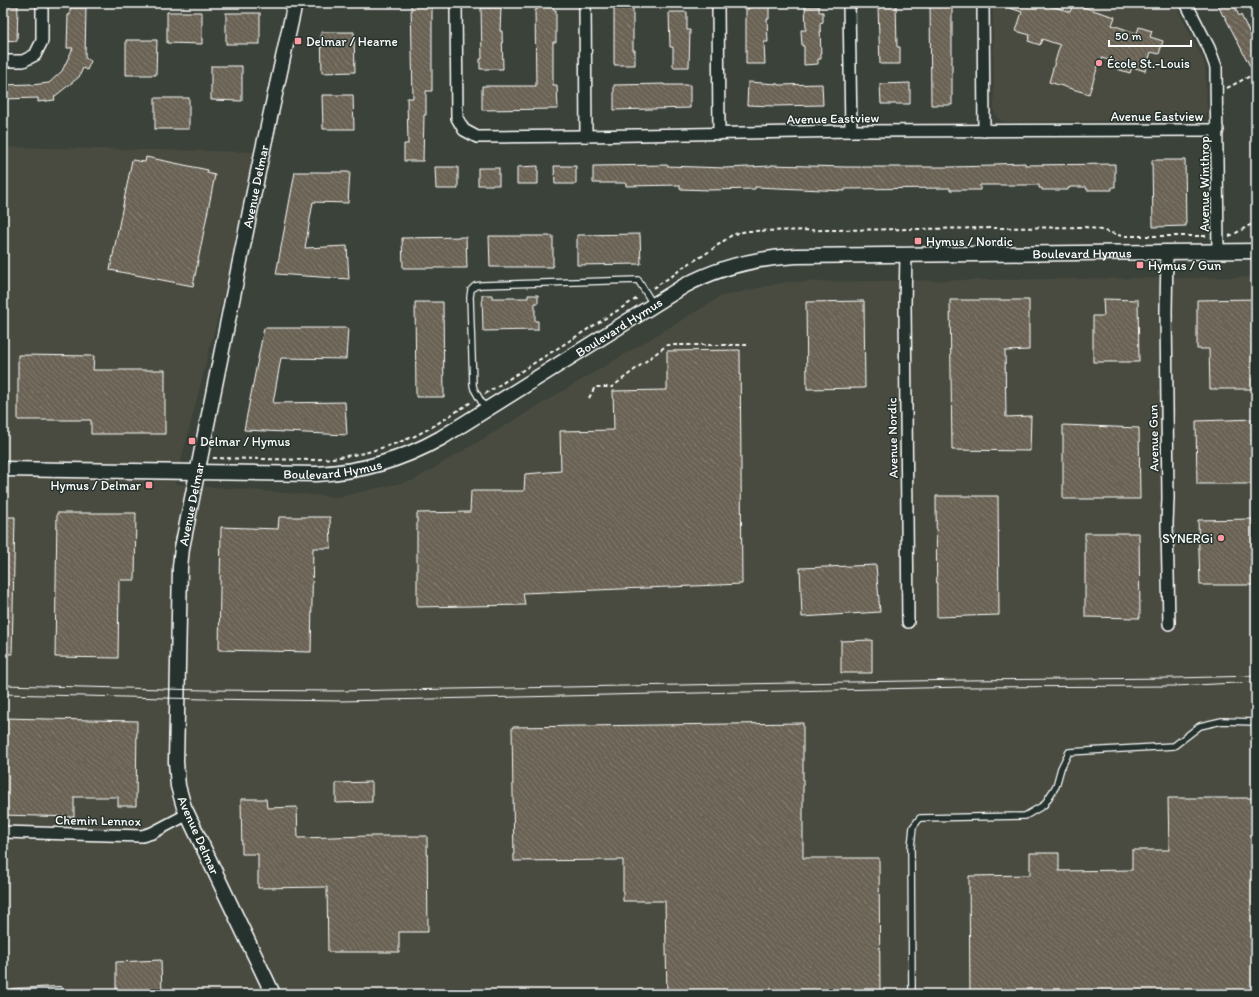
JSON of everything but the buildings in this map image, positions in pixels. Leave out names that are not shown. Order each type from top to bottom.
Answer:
[{"type":"street","points":[[3,61],[23,61],[35,55],[42,40],[42,3]]},
{"type":"street","name":"Avenue Delmar","points":[[273,994],[180,794],[176,772],[180,557],[295,3]]},
{"type":"street","name":"Avenue Eastview","points":[[456,3],[457,118],[464,130],[477,137],[852,131],[1218,130]]},
{"type":"street","points":[[584,3],[586,136]]},
{"type":"street","points":[[718,3],[719,134]]},
{"type":"street","points":[[849,3],[852,131]]},
{"type":"street","points":[[983,3],[984,131]]},
{"type":"street","name":"Avenue Winthrop","points":[[1186,3],[1209,48],[1216,67],[1218,130],[1218,251]]},
{"type":"street","name":"Boulevard Hymus","points":[[3,469],[316,474],[361,469],[394,460],[442,438],[653,304],[698,279],[733,266],[755,260],[796,256],[906,254],[1256,251]]},
{"type":"street","name":"Avenue Gun","points":[[1167,252],[1167,524],[1169,624]]},
{"type":"street","name":"Avenue Nordic","points":[[906,254],[905,305],[908,622]]},
{"type":"street","name":"Chemin Lennox","points":[[3,832],[142,836],[147,835],[188,814]]},
{"type":"lane","points":[[486,410],[473,385],[470,297],[471,290],[475,286],[638,280],[653,304]]},
{"type":"lane","points":[[912,994],[911,847],[913,827],[920,818],[1025,816],[1044,805],[1056,786],[1061,768],[1069,752],[1174,746],[1200,726],[1222,721],[1256,722]]},
{"type":"lane","points":[[9,994],[13,992],[59,990]]},
{"type":"path","points":[[1226,88],[1256,73]]},
{"type":"path","points":[[1233,235],[1246,226],[1256,223]]},
{"type":"path","name":"Boulevard Hymus","points":[[652,289],[732,235],[747,231],[1085,227],[1122,236],[1204,236]]},
{"type":"path","name":"Boulevard Hymus","points":[[484,394],[641,296]]},
{"type":"path","points":[[589,398],[595,387],[612,387],[667,345],[748,345]]},
{"type":"path","name":"Boulevard Hymus","points":[[221,458],[322,459],[349,456],[397,443],[425,431],[472,402]]},
{"type":"shaded area","name":"École St.-Louis","points":[[993,3],[1174,3],[1203,59],[1205,67],[1207,110],[1205,115],[1201,119],[1195,120],[1002,121],[997,117],[994,111]]},
{"type":"shaded area","points":[[3,147],[260,152],[175,484],[338,497],[414,480],[722,296],[786,282],[1256,277],[1256,994],[3,994]]},
{"type":"tram line","points":[[3,685],[205,690],[340,691],[1256,676]]},
{"type":"tram line","points":[[3,694],[340,701],[966,687],[1175,686],[1256,682]]},
{"type":"place","name":"Delmar / Hearne","points":[[298,41]]},
{"type":"place","name":"École St.-Louis","points":[[1099,63]]},
{"type":"place","name":"Hymus / Nordic","points":[[918,241]]},
{"type":"place","name":"Hymus / Gun","points":[[1140,265]]},
{"type":"place","name":"Delmar / Hymus","points":[[192,441]]},
{"type":"place","name":"Hymus / Delmar","points":[[149,485]]},
{"type":"place","name":"SYNERGi","points":[[1221,538]]}]
